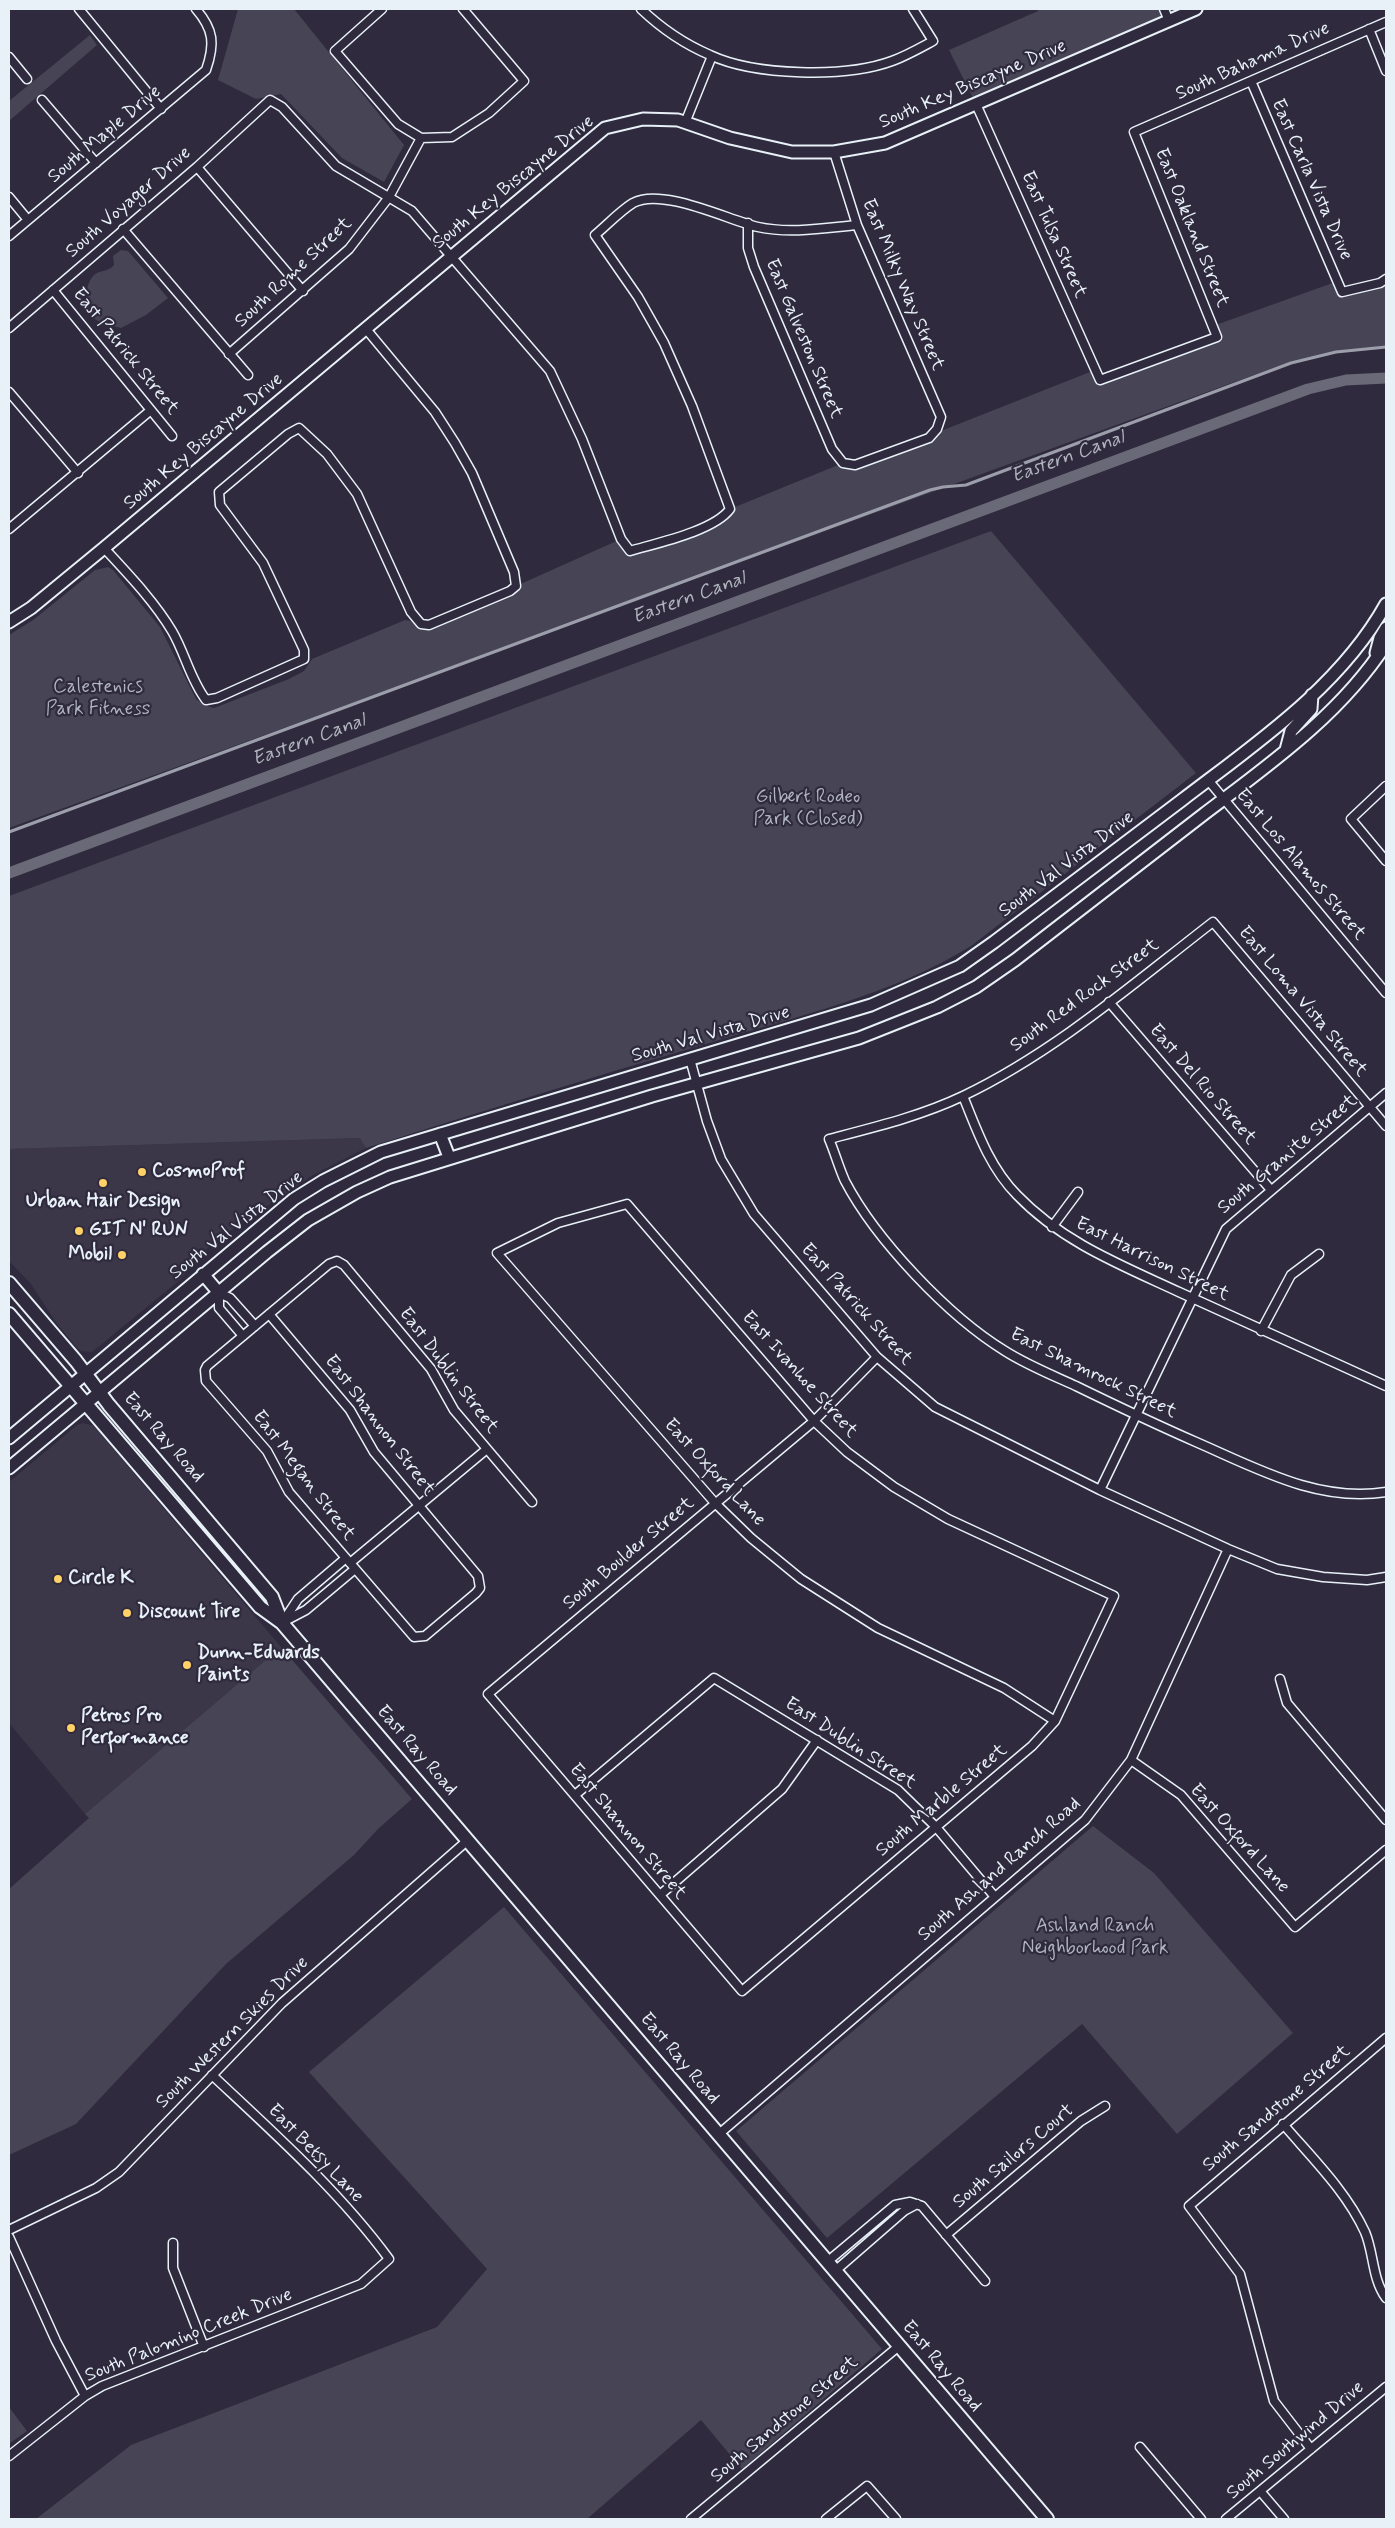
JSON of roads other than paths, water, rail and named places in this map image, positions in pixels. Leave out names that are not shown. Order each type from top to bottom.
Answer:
[{"type":"main road","name":"South Key Biscayne Drive","points":[[9,622],[31,608],[104,548],[606,128],[643,119],[678,120],[707,132],[792,152],[834,152],[885,143],[1196,9]]},
{"type":"main road","name":"South Val Vista Drive","points":[[9,1438],[294,1199],[323,1181],[381,1152],[871,1005],[960,966],[1208,780],[1312,695],[1354,651],[1386,604]]},
{"type":"main road","points":[[1373,665],[1380,638],[1386,628]]},
{"type":"main road","name":"South Val Vista Drive","points":[[9,1468],[219,1293],[302,1226],[336,1203],[390,1177],[449,1158],[696,1083],[859,1038],[937,1007],[961,995],[1014,960],[1224,800],[1286,750],[1346,697],[1373,665],[1386,644]]},
{"type":"main road","points":[[1286,750],[1291,731],[1311,709],[1312,695]]},
{"type":"main road","points":[[440,1134],[449,1158]]},
{"type":"main road","points":[[203,1274],[219,1293]]},
{"type":"main road","name":"East Ray Road","points":[[9,1283],[272,1597],[282,1623]]},
{"type":"main road","name":"East Ray Road","points":[[9,1314],[260,1607],[282,1623],[1047,2519]]},
{"type":"street","points":[[79,9],[161,109]]},
{"type":"street","name":"South Maple Drive","points":[[9,236],[206,70],[211,51],[211,30],[196,9]]},
{"type":"street","points":[[382,9],[336,50],[398,124],[421,138],[452,137],[489,113],[524,81],[463,9]]},
{"type":"street","points":[[641,9],[678,39],[712,56],[748,66],[807,72],[848,71],[891,62],[933,41],[913,9]]},
{"type":"street","points":[[1164,9],[1169,20]]},
{"type":"street","name":"South Bahama Drive","points":[[1134,132],[1386,22]]},
{"type":"street","points":[[1368,29],[1386,71]]},
{"type":"street","points":[[685,123],[712,56]]},
{"type":"street","points":[[9,57],[27,79]]},
{"type":"street","name":"East Carla Vista Drive","points":[[1251,80],[1342,292],[1380,283],[1386,279]]},
{"type":"street","points":[[42,100],[96,163]]},
{"type":"street","name":"South Voyager Drive","points":[[9,328],[123,228],[197,167],[270,100],[282,107],[336,166],[389,197]]},
{"type":"street","name":"East Tulsa Street","points":[[976,104],[1100,380],[1217,337]]},
{"type":"street","name":"East Oakland Street","points":[[1134,132],[1217,337]]},
{"type":"street","name":"South Rome Street","points":[[229,354],[349,249],[389,197],[421,138]]},
{"type":"street","name":"East Milky Way Street","points":[[834,152],[857,225],[941,417],[937,429]]},
{"type":"street","points":[[197,167],[303,291]]},
{"type":"street","points":[[9,197],[28,220]]},
{"type":"street","points":[[389,197],[412,211],[550,371],[582,440],[622,539],[630,551],[703,528],[724,518],[730,509],[728,499],[692,406],[668,352],[638,297],[595,235],[634,203],[655,198],[686,205],[759,227],[804,230],[857,225]]},
{"type":"street","name":"East Galveston Street","points":[[748,224],[748,248],[754,268],[832,449],[843,463],[855,465],[929,438],[937,429]]},
{"type":"street","points":[[123,228],[248,375]]},
{"type":"street","name":"East Patrick Street","points":[[53,290],[172,436]]},
{"type":"street","points":[[104,548],[153,604],[172,632],[199,691],[206,700],[217,698],[304,660],[304,650],[264,563],[220,505],[219,492],[288,434],[299,428],[327,454],[357,494],[411,612],[421,624],[428,625],[510,592],[516,586],[514,572],[472,473],[435,412],[366,329]]},
{"type":"street","points":[[9,392],[78,473]]},
{"type":"street","points":[[9,529],[152,410]]},
{"type":"street","name":"East Los Alamos Street","points":[[1208,780],[1386,993]]},
{"type":"street","points":[[1386,786],[1351,819],[1386,860]]},
{"type":"street","name":"South Red Rock Street","points":[[830,1139],[902,1119],[963,1096],[1036,1054],[1109,1002],[1213,922]]},
{"type":"street","name":"East Loma Vista Street","points":[[1213,922],[1386,1126]]},
{"type":"street","name":"East Del Rio Street","points":[[1109,1002],[1271,1190]]},
{"type":"street","name":"East Patrick Street","points":[[690,1059],[707,1121],[721,1159],[754,1214],[877,1357],[935,1407],[1100,1490],[1228,1549]]},
{"type":"street","name":"South Granite Street","points":[[1100,1490],[1137,1416],[1191,1297],[1226,1229],[1386,1093]]},
{"type":"street","name":"East Harrison Street","points":[[963,1096],[980,1138],[996,1168],[1016,1195],[1052,1227],[1082,1246],[1261,1331],[1386,1386]]},
{"type":"street","name":"East Shamrock Street","points":[[830,1139],[845,1180],[865,1213],[926,1286],[987,1339],[1023,1361],[1137,1416],[1289,1483],[1342,1494],[1371,1495],[1386,1492]]},
{"type":"street","points":[[1052,1227],[1078,1192]]},
{"type":"street","name":"East Ivanhoe Street","points":[[497,1253],[558,1223],[627,1204],[814,1421],[847,1452],[909,1496],[948,1519],[1114,1596]]},
{"type":"street","name":"East Oxford Lane","points":[[497,1253],[715,1503],[751,1538],[801,1580],[878,1628],[1004,1688],[1055,1721]]},
{"type":"street","points":[[1261,1331],[1291,1275],[1319,1254]]},
{"type":"street","name":"East Dublin Street","points":[[269,1314],[329,1264],[337,1261],[344,1265],[431,1369],[454,1410],[532,1502]]},
{"type":"street","points":[[254,1326],[230,1298],[219,1293],[219,1308],[243,1336],[269,1314]]},
{"type":"street","name":"East Shannon Street","points":[[269,1314],[350,1410],[374,1452],[478,1576],[480,1582],[476,1593],[425,1636],[419,1637]]},
{"type":"street","name":"East Megan Street","points":[[243,1336],[207,1366],[206,1381],[267,1450],[290,1492],[410,1634],[419,1637]]},
{"type":"street","name":"South Boulder Street","points":[[488,1694],[814,1421],[877,1357]]},
{"type":"street","points":[[282,1623],[298,1599],[350,1563],[487,1449]]},
{"type":"street","points":[[1228,1549],[1277,1569],[1323,1577],[1367,1580],[1386,1577]]},
{"type":"street","name":"South Ashland Ranch Road","points":[[718,2134],[1085,1820],[1131,1760],[1228,1549]]},
{"type":"street","points":[[282,1623],[306,1610],[350,1563]]},
{"type":"street","name":"South Marble Street","points":[[742,1991],[1032,1746],[1055,1721],[1114,1596]]},
{"type":"street","name":"East Dublin Street","points":[[575,1795],[714,1678],[898,1790],[936,1827],[995,1898]]},
{"type":"street","points":[[1280,1679],[1287,1703],[1386,1820]]},
{"type":"street","name":"East Shannon Street","points":[[488,1694],[742,1991]]},
{"type":"street","points":[[660,1895],[782,1789],[817,1740]]},
{"type":"street","name":"East Oxford Lane","points":[[1131,1760],[1181,1795],[1295,1926],[1386,1850]]},
{"type":"street","name":"South Western Skies Drive","points":[[9,2230],[96,2188],[118,2172],[282,2003],[468,1840]]},
{"type":"street","name":"South Sandstone Street","points":[[1311,2450],[1274,2401],[1240,2274],[1189,2206],[1284,2124],[1385,2041]]},
{"type":"street","name":"East Betsy Lane","points":[[212,2075],[292,2150],[375,2240],[389,2260]]},
{"type":"street","name":"South Sailors Court","points":[[946,2235],[1081,2121],[1105,2106]]},
{"type":"street","points":[[1284,2124],[1346,2198],[1366,2234],[1380,2290],[1386,2298]]},
{"type":"street","points":[[831,2267],[872,2225],[895,2205],[910,2202],[922,2206],[985,2281]]},
{"type":"street","points":[[831,2267],[879,2233],[904,2211],[917,2204]]},
{"type":"street","points":[[872,2225],[879,2233]]},
{"type":"street","points":[[9,2237],[56,2341],[85,2396]]},
{"type":"street","points":[[173,2243],[173,2268],[204,2348]]},
{"type":"street","name":"South Palomino Creek Drive","points":[[9,2456],[85,2396],[102,2386],[204,2348],[361,2284],[389,2260]]},
{"type":"street","name":"South Sandstone Street","points":[[691,2519],[899,2346]]},
{"type":"street","name":"South Southwind Drive","points":[[1226,2519],[1386,2387]]},
{"type":"street","points":[[1140,2447],[1201,2519]]},
{"type":"street","points":[[826,2519],[867,2486],[896,2519]]},
{"type":"street","points":[[1261,2492],[1284,2519]]},
{"type":"waterway","points":[[9,832],[930,490],[966,485],[1291,363],[1336,352],[1386,347]]},
{"type":"waterway","name":"Eastern Canal","points":[[9,873],[1308,389],[1346,380],[1386,378]]},
{"type":"place","name":"CosmoProf","points":[[142,1172]]},
{"type":"place","name":"Urban Hair Design","points":[[103,1183]]},
{"type":"place","name":"GIT N' RUN","points":[[79,1231]]},
{"type":"place","name":"Mobil","points":[[122,1255]]},
{"type":"place","name":"Circle K","points":[[58,1579]]},
{"type":"place","name":"Discount Tire","points":[[127,1613]]},
{"type":"place","name":"Dunn-Edwards Paints","points":[[187,1665]]},
{"type":"place","name":"Petros Pro Performance","points":[[71,1728]]},
{"type":"park label","name":"Calestenics Park Fitness","points":[[98,699]]},
{"type":"park label","name":"Gilbert Rodeo Park (Closed)","points":[[808,809]]},
{"type":"park label","name":"Ashland Ranch Neighborhood Park","points":[[1095,1938]]}]
